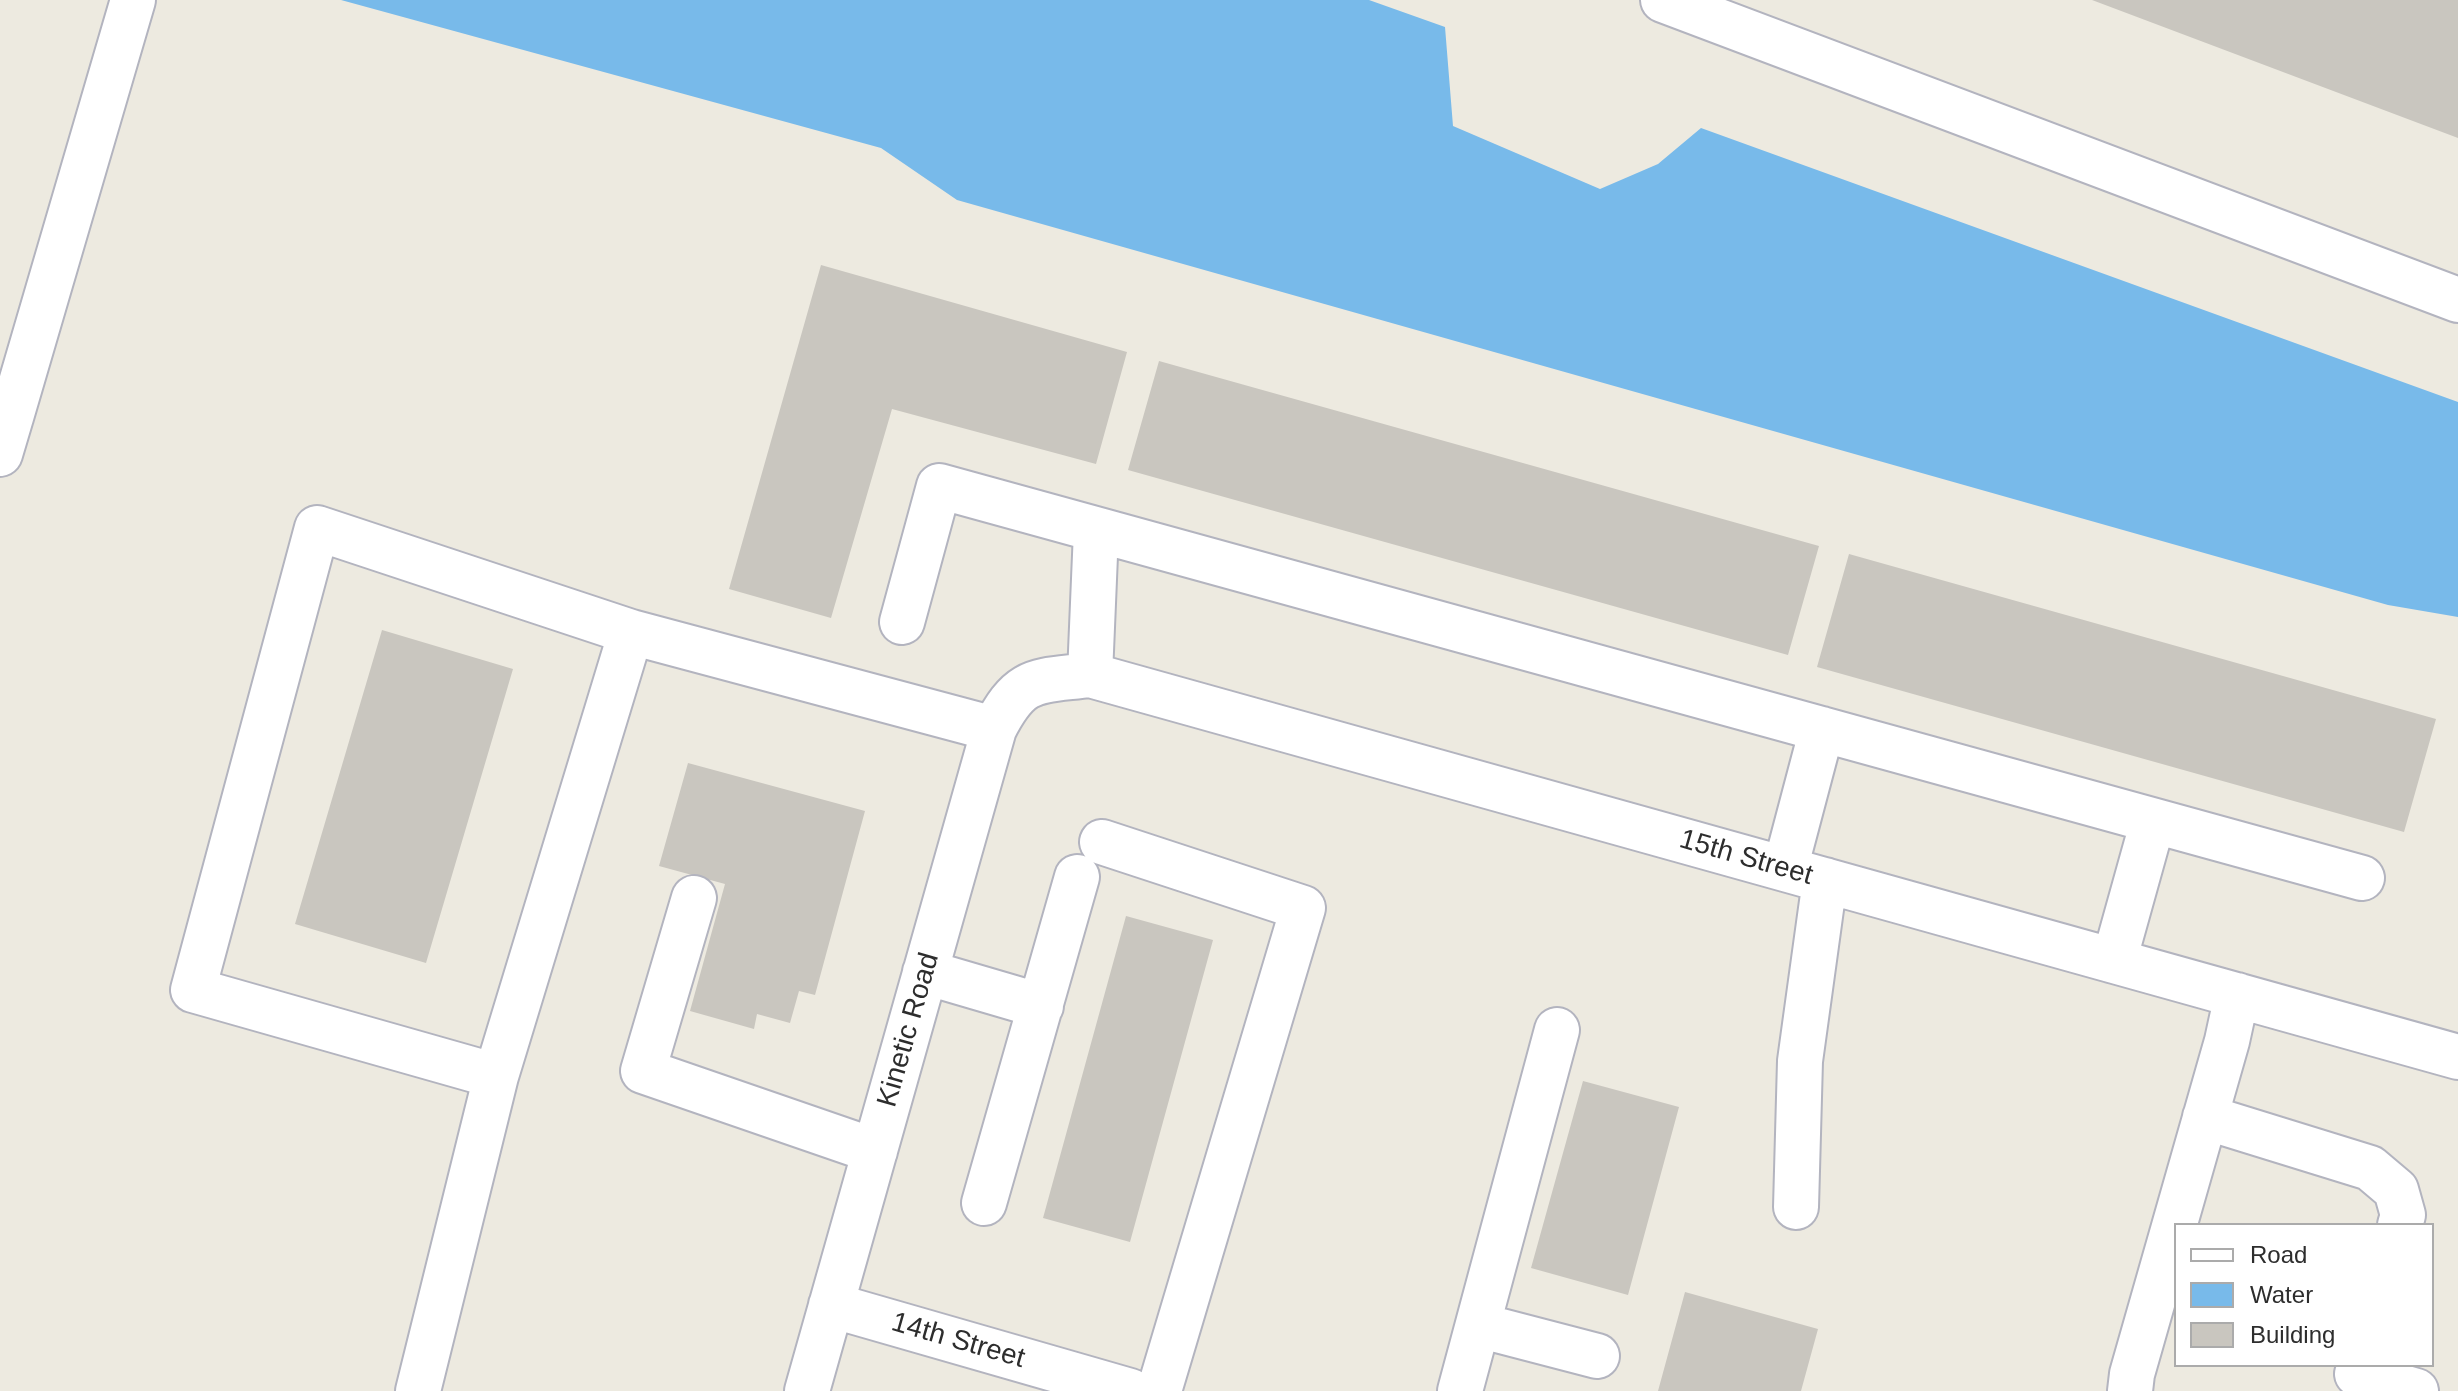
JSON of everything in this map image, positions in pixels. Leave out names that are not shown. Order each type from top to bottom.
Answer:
[{"type":"street","points":[[4,429],[133,0]]},
{"type":"street","points":[[1663,0],[2458,300]]},
{"type":"street","points":[[902,622],[939,486],[2362,878]]},
{"type":"street","points":[[496,1076],[193,990],[317,528],[631,632],[994,729]]},
{"type":"street","points":[[1090,675],[1096,531]]},
{"type":"street","points":[[418,1391],[496,1076],[631,632]]},
{"type":"street","name":"15th Street","points":[[1033,682],[1090,675],[2458,1057]]},
{"type":"street","name":"Kinetic Road","points":[[807,1391],[994,729],[1008,701],[1033,682]]},
{"type":"street","points":[[1796,1207],[1805,874],[1822,729]]},
{"type":"street","points":[[2114,961],[2153,821]]},
{"type":"street","points":[[984,1203],[1041,1006],[1089,860],[1303,908],[1159,1391]]},
{"type":"street","points":[[694,898],[643,1071],[875,1151]]},
{"type":"street","points":[[925,972],[1041,1006]]},
{"type":"street","points":[[2175,1223],[2237,995]]},
{"type":"street","points":[[1460,1391],[1557,1030]]},
{"type":"street","points":[[2205,1117],[2370,1168],[2396,1190],[2403,1215],[2401,1223]]},
{"type":"street","points":[[2130,1391],[2132,1374],[2174,1226]]},
{"type":"street","name":"14th Street","points":[[831,1305],[1130,1391]]},
{"type":"street","points":[[1478,1325],[1597,1356]]},
{"type":"street","points":[[2357,1377],[2416,1391]]},
{"type":"water","points":[[341,0],[1369,0],[1445,27],[1453,126],[1600,189],[1658,164],[1701,128],[2458,402],[2458,617],[2388,605],[957,200],[881,148]]},
{"type":"building","points":[[2092,0],[2458,0],[2458,138]]},
{"type":"building","points":[[821,265],[1127,352],[1096,464],[892,409],[831,618],[729,589]]},
{"type":"building","points":[[1159,361],[1819,546],[1788,655],[1128,470]]},
{"type":"building","points":[[1849,554],[2436,719],[2404,832],[1817,667]]},
{"type":"building","points":[[382,630],[513,669],[426,963],[295,924]]},
{"type":"building","points":[[688,763],[865,811],[815,995],[799,991],[790,1023],[757,1014],[754,1029],[690,1011],[725,884],[659,866]]},
{"type":"building","points":[[1126,916],[1213,940],[1130,1242],[1043,1218]]},
{"type":"building","points":[[1583,1081],[1679,1107],[1628,1295],[1531,1268]]},
{"type":"building","points":[[1685,1292],[1818,1329],[1801,1391],[1658,1391]]}]
